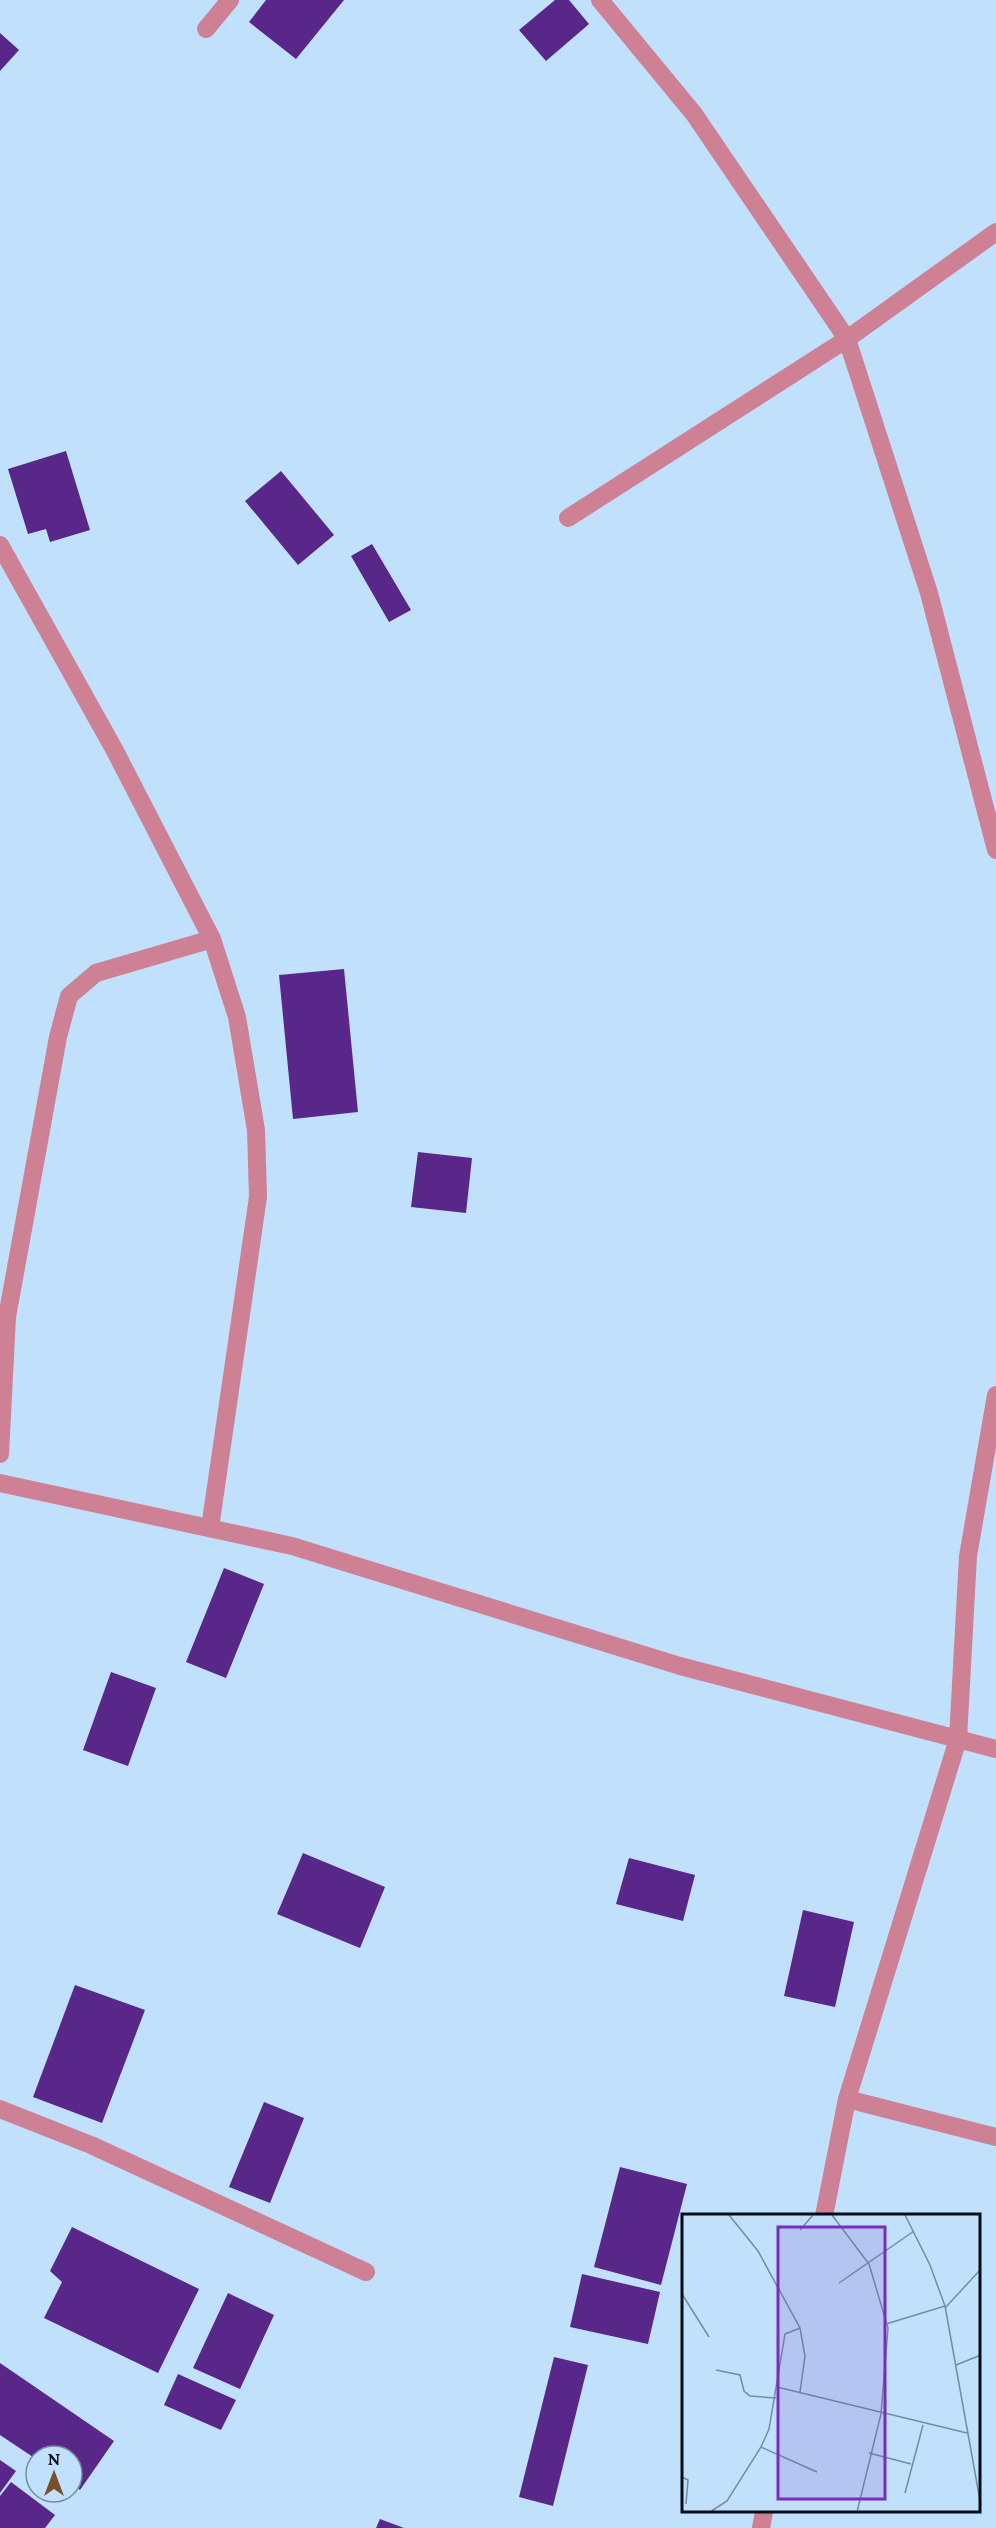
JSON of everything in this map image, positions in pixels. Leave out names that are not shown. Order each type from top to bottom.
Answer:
[{"type":"street","points":[[206,29],[230,0]]},
{"type":"street","points":[[600,0],[694,114],[847,339],[929,593],[996,850]]},
{"type":"street","points":[[568,518],[847,339],[996,232]]},
{"type":"street","points":[[0,545],[114,749],[212,939],[237,1017],[256,1130],[258,1197],[210,1528]]},
{"type":"street","points":[[0,1454],[7,1317],[57,1037],[69,996],[96,973],[212,939]]},
{"type":"street","points":[[824,2214],[847,2099],[958,1739],[968,1557],[996,1395]]},
{"type":"street","points":[[0,1483],[292,1546],[680,1666],[996,1749]]},
{"type":"street","points":[[847,2099],[996,2137]]},
{"type":"street","points":[[0,2109],[91,2145],[366,2272]]},
{"type":"street","points":[[761,2528],[764,2513]]},
{"type":"building","points":[[266,0],[344,0],[296,59],[249,22]]},
{"type":"building","points":[[555,0],[569,0],[589,24],[546,61],[519,30]]},
{"type":"building","points":[[0,33],[19,50],[0,71]]},
{"type":"building","points":[[66,451],[90,530],[50,542],[46,529],[28,534],[8,469]]},
{"type":"building","points":[[281,471],[334,535],[298,565],[245,501]]},
{"type":"building","points":[[372,544],[411,610],[389,622],[351,556]]},
{"type":"building","points":[[344,969],[358,1112],[293,1119],[279,975]]},
{"type":"building","points":[[418,1152],[472,1158],[466,1213],[411,1207]]},
{"type":"building","points":[[224,1568],[264,1584],[226,1678],[186,1662]]},
{"type":"building","points":[[111,1672],[156,1688],[128,1766],[83,1750]]},
{"type":"building","points":[[303,1853],[385,1887],[360,1948],[277,1914]]},
{"type":"building","points":[[629,1858],[695,1875],[683,1921],[616,1904]]},
{"type":"building","points":[[803,1910],[854,1922],[835,2007],[784,1996]]},
{"type":"building","points":[[75,1985],[145,2010],[102,2123],[33,2097]]},
{"type":"building","points":[[264,2102],[304,2118],[270,2203],[229,2187]]},
{"type":"building","points":[[620,2167],[687,2184],[661,2285],[594,2267]]},
{"type":"building","points":[[72,2227],[199,2289],[158,2373],[44,2318],[62,2282],[50,2271]]},
{"type":"building","points":[[582,2274],[660,2292],[648,2344],[570,2327]]},
{"type":"building","points":[[228,2293],[274,2315],[240,2389],[193,2368]]},
{"type":"building","points":[[554,2357],[588,2365],[553,2506],[519,2497]]},
{"type":"building","points":[[0,2363],[114,2441],[84,2484],[84,2444],[24,2444],[24,2451],[0,2435]]},
{"type":"building","points":[[178,2374],[236,2400],[221,2430],[164,2405]]},
{"type":"building","points":[[0,2460],[16,2471],[0,2493]]},
{"type":"building","points":[[11,2482],[24,2492],[24,2504],[40,2504],[55,2515],[45,2528],[0,2528],[0,2496]]},
{"type":"building","points":[[380,2519],[404,2528],[376,2528]]}]
